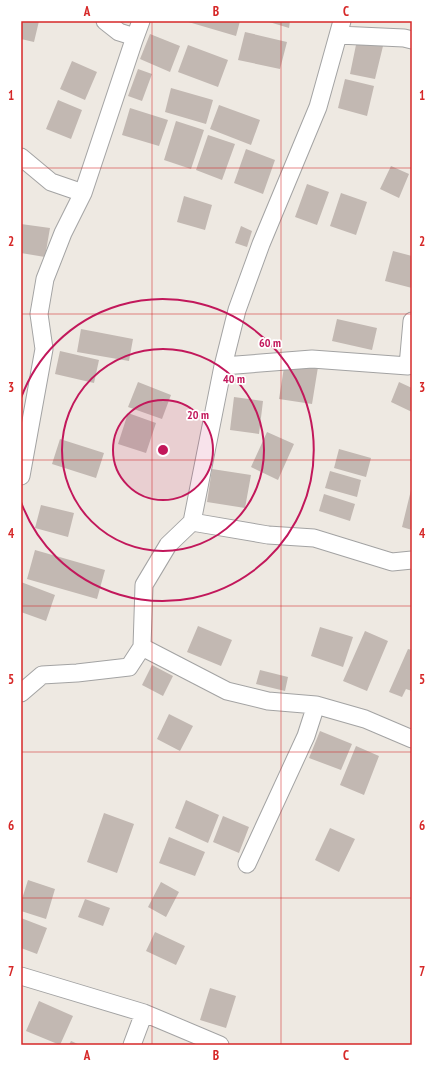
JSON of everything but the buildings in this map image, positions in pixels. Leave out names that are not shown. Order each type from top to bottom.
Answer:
[{"type":"street","points":[[104,21],[119,32],[135,37]]},
{"type":"street","points":[[21,476],[25,430],[44,349],[39,314],[45,279],[63,234],[83,193],[135,37],[142,21]]},
{"type":"street","points":[[21,693],[42,675],[77,673],[129,667],[142,647],[144,585],[168,545],[192,522],[223,366],[237,310],[261,244],[318,107],[340,28],[412,40]]},
{"type":"street","points":[[21,157],[51,182],[83,193]]},
{"type":"street","points":[[223,366],[312,359],[408,366],[412,321]]},
{"type":"street","points":[[192,522],[268,535],[314,538],[392,562],[412,560]]},
{"type":"street","points":[[142,647],[227,691],[268,702],[316,705],[365,719],[412,739]]},
{"type":"street","points":[[247,864],[306,736],[316,705]]},
{"type":"street","points":[[21,976],[144,1013],[220,1045]]},
{"type":"street","points":[[132,1045],[144,1013]]}]
